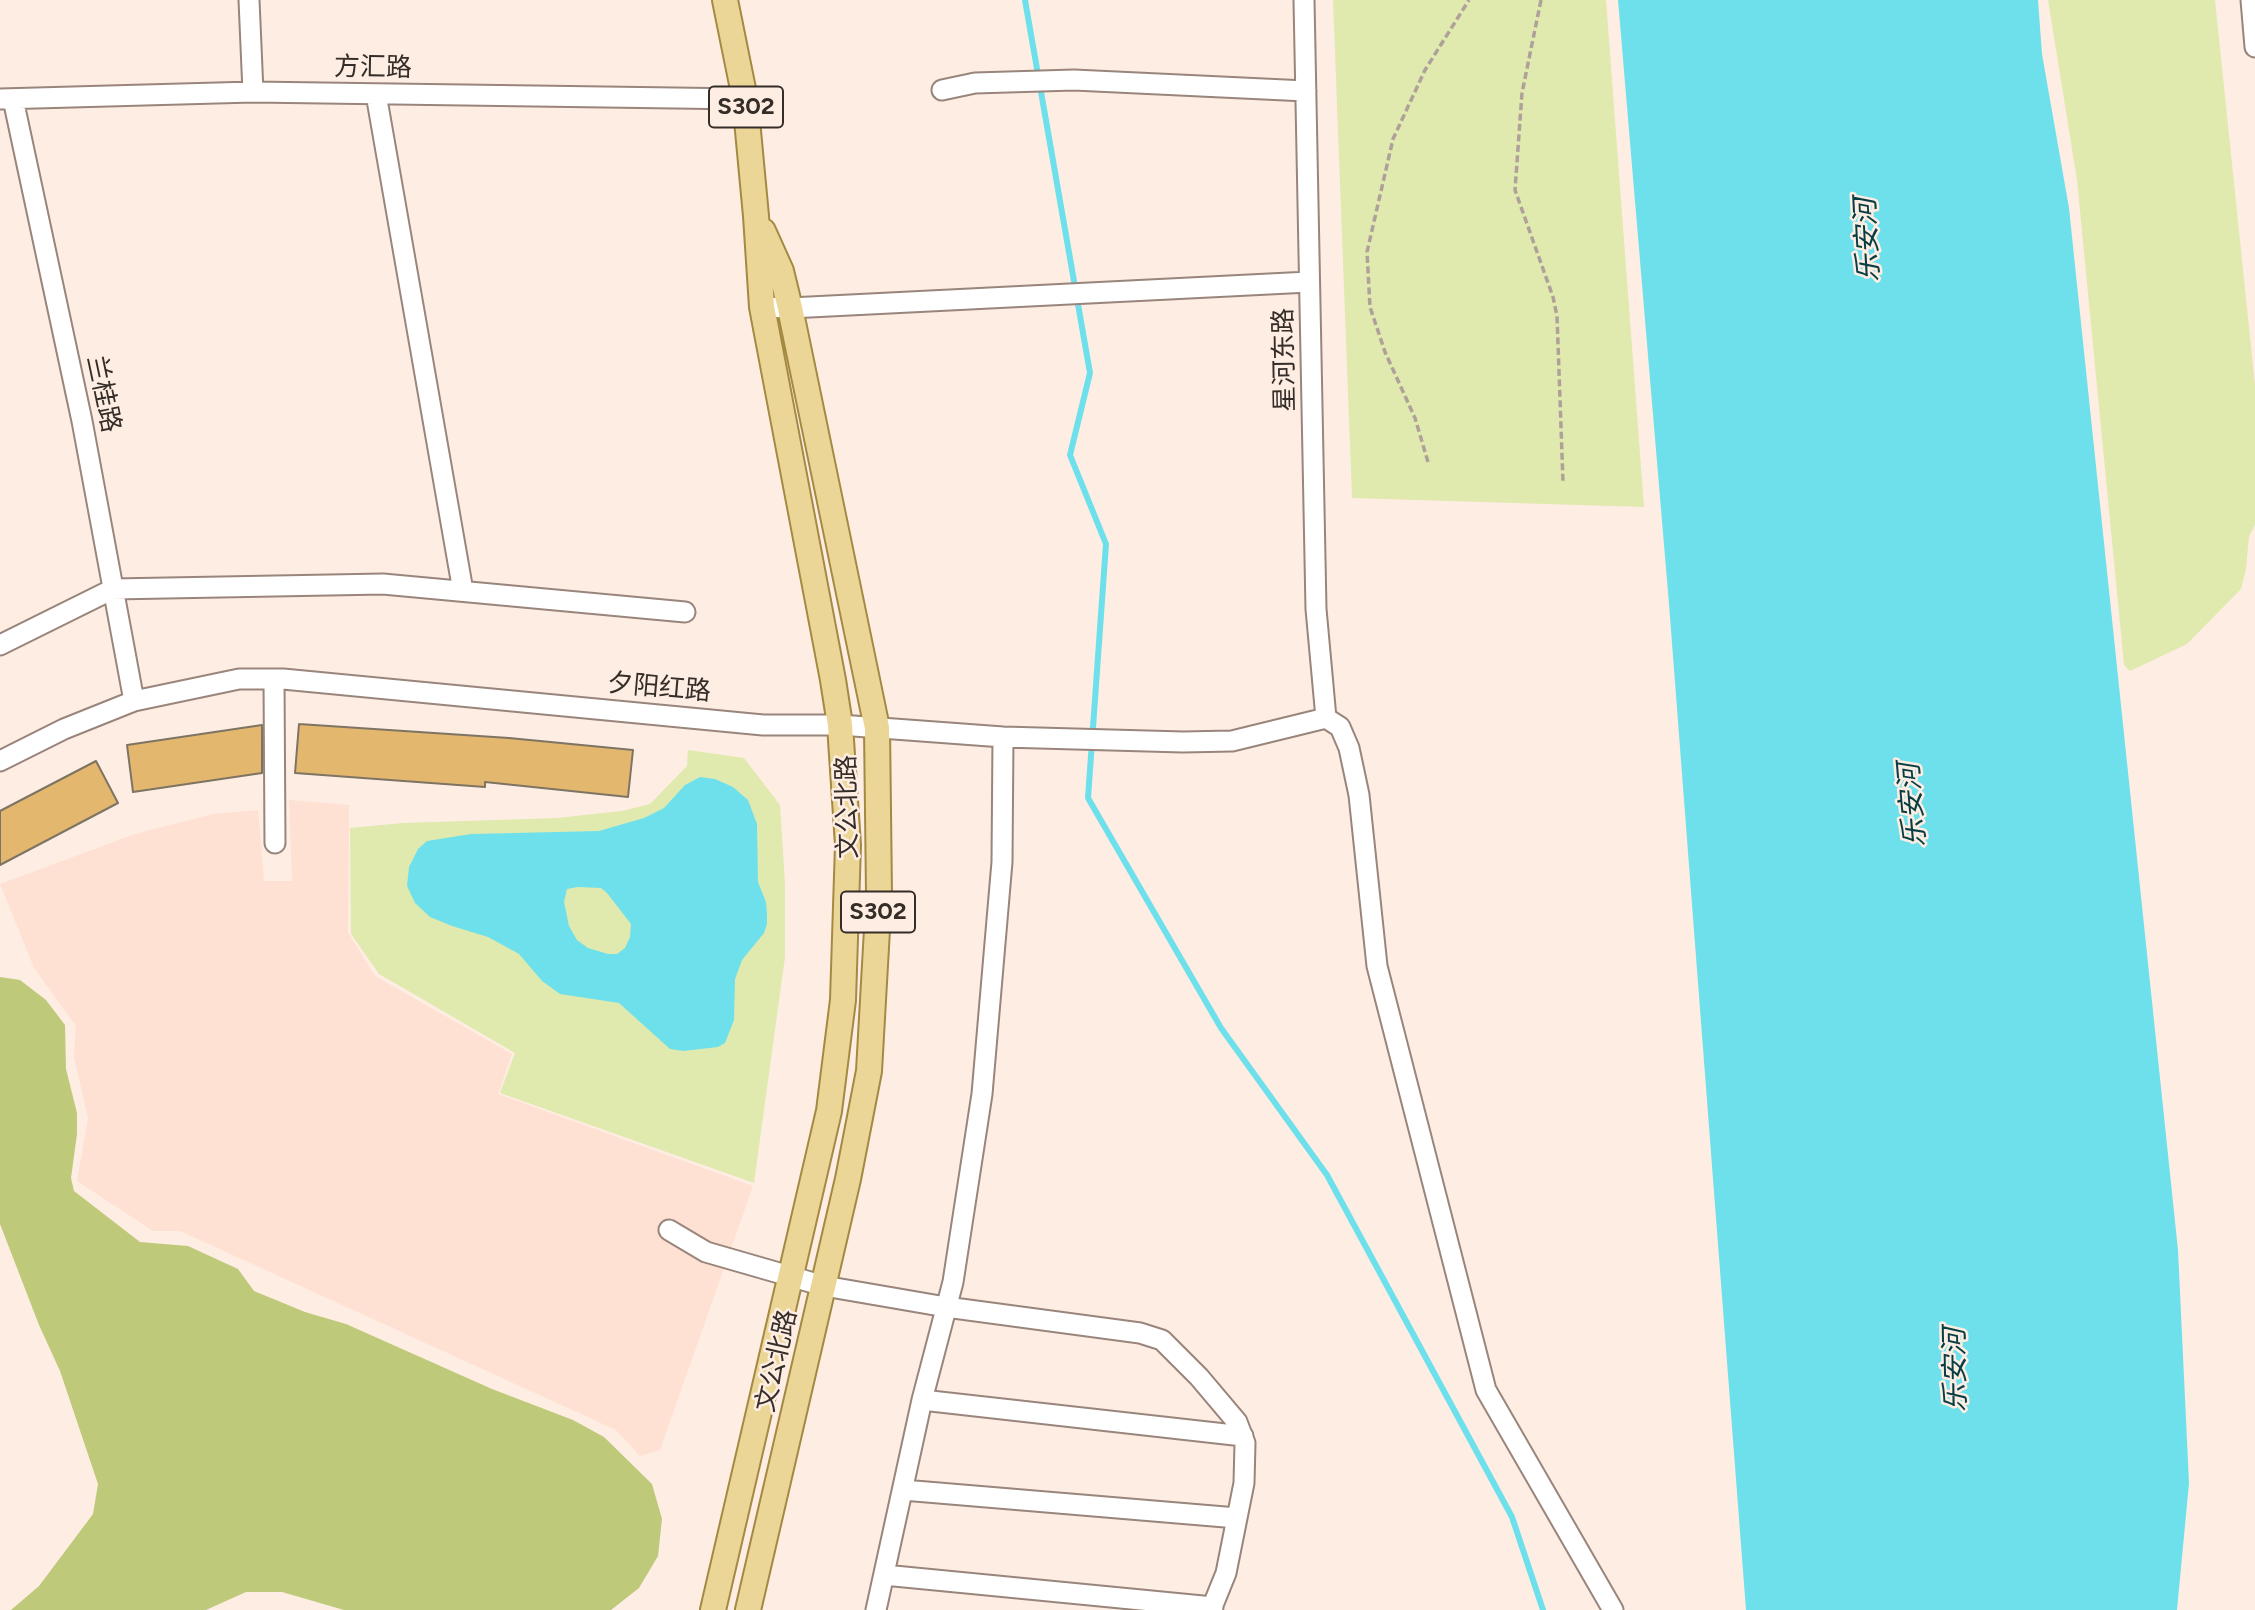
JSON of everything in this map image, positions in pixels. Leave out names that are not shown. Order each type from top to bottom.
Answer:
[{"type":"main road","name":"文公北路","points":[[713,1610],[829,1111],[843,1000],[848,845],[840,725],[762,307],[745,99],[725,0]]},
{"type":"main road","name":"文公北路","points":[[748,1610],[824,1286],[869,1071],[879,894],[877,728],[790,308],[781,271],[756,216]]},
{"type":"street","points":[[249,0],[253,92]]},
{"type":"street","name":"星河东路","points":[[1304,0],[1316,609],[1326,718]]},
{"type":"street","points":[[2251,0],[2255,47]]},
{"type":"street","points":[[942,90],[975,83],[1051,81],[1306,91]]},
{"type":"street","name":"方汇路","points":[[7,99],[253,92],[745,99]]},
{"type":"street","points":[[376,94],[463,591]]},
{"type":"street","name":"兰桂路","points":[[7,99],[82,421],[134,701]]},
{"type":"street","points":[[762,307],[790,308],[1310,282]]},
{"type":"street","points":[[0,645],[113,589],[383,584],[685,612]]},
{"type":"street","name":"夕阳红路","points":[[0,761],[64,729],[134,701],[239,679],[763,725],[840,725],[1003,737],[1231,741],[1326,718]]},
{"type":"street","points":[[274,680],[275,843]]},
{"type":"street","points":[[1326,718],[1340,727],[1349,748],[1359,795],[1377,966],[1486,1390],[1614,1610]]},
{"type":"street","points":[[876,1610],[922,1400],[953,1282],[982,1094],[1002,862],[1003,737]]},
{"type":"street","points":[[669,1230],[706,1252],[824,1286],[946,1307],[1140,1333],[1162,1340],[1199,1377],[1237,1422],[1243,1436],[1244,1483],[1226,1573],[1212,1609],[884,1574]]},
{"type":"street","points":[[922,1400],[1243,1436]]},
{"type":"street","points":[[903,1490],[1237,1518]]},
{"type":"path","points":[[1428,462],[1415,418],[1385,352],[1370,307],[1367,251],[1393,139],[1425,70],[1469,0]]},
{"type":"path","points":[[1541,0],[1522,93],[1515,190],[1553,297],[1557,316],[1563,482]]},
{"type":"shaded area","points":[[289,800],[349,805],[348,932],[375,976],[512,1054],[498,1094],[753,1186],[660,1450],[640,1456],[616,1430],[180,1231],[153,1231],[77,1181],[88,1118],[74,1057],[76,1026],[34,968],[0,884],[135,834],[213,814],[258,810],[264,881],[292,881]]},
{"type":"green space","points":[[1333,0],[1606,0],[1644,507],[1352,498]]},
{"type":"green space","points":[[2048,0],[2215,0],[2255,385],[2255,525],[2249,536],[2241,589],[2187,644],[2130,671],[2124,665],[2077,180]]},
{"type":"green space","points":[[688,750],[744,758],[780,805],[785,884],[785,957],[754,1183],[500,1093],[515,1053],[379,974],[351,934],[350,828],[403,823],[557,818],[622,811],[650,804],[687,766]]},
{"type":"green space","points":[[0,977],[20,980],[46,1000],[65,1025],[66,1069],[77,1113],[71,1178],[74,1191],[140,1242],[188,1246],[238,1269],[254,1291],[305,1312],[346,1324],[492,1389],[573,1420],[604,1437],[652,1484],[662,1519],[658,1556],[639,1588],[611,1610],[344,1610],[282,1592],[246,1592],[206,1610],[11,1610],[39,1586],[93,1514],[98,1484],[60,1371],[0,1224]]},
{"type":"water","name":"乐安河","points":[[1618,0],[2038,0],[2042,54],[2069,208],[2178,1250],[2189,1483],[2177,1610],[1746,1610],[1669,604]]},
{"type":"water","points":[[700,777],[715,779],[733,787],[748,800],[757,824],[758,882],[766,902],[767,924],[764,933],[742,960],[735,979],[734,1020],[725,1043],[718,1047],[683,1051],[670,1049],[619,1003],[560,994],[542,981],[519,954],[488,937],[430,917],[415,903],[407,886],[409,867],[418,849],[427,841],[471,834],[599,831],[644,818],[664,808],[685,785]],"holes":[[[601,888],[631,924],[630,937],[625,948],[617,954],[588,948],[577,940],[569,926],[564,902],[567,889]]]},
{"type":"building","points":[[299,724],[509,738],[633,750],[628,797],[485,782],[485,787],[295,773]]},
{"type":"building","points":[[262,725],[262,773],[133,792],[127,745]]},
{"type":"building","points":[[96,761],[118,803],[0,865],[0,811]]},
{"type":"waterway","points":[[1025,0],[1090,373],[1070,455],[1106,544],[1088,798],[1221,1028],[1327,1175],[1512,1517],[1543,1610]]}]
